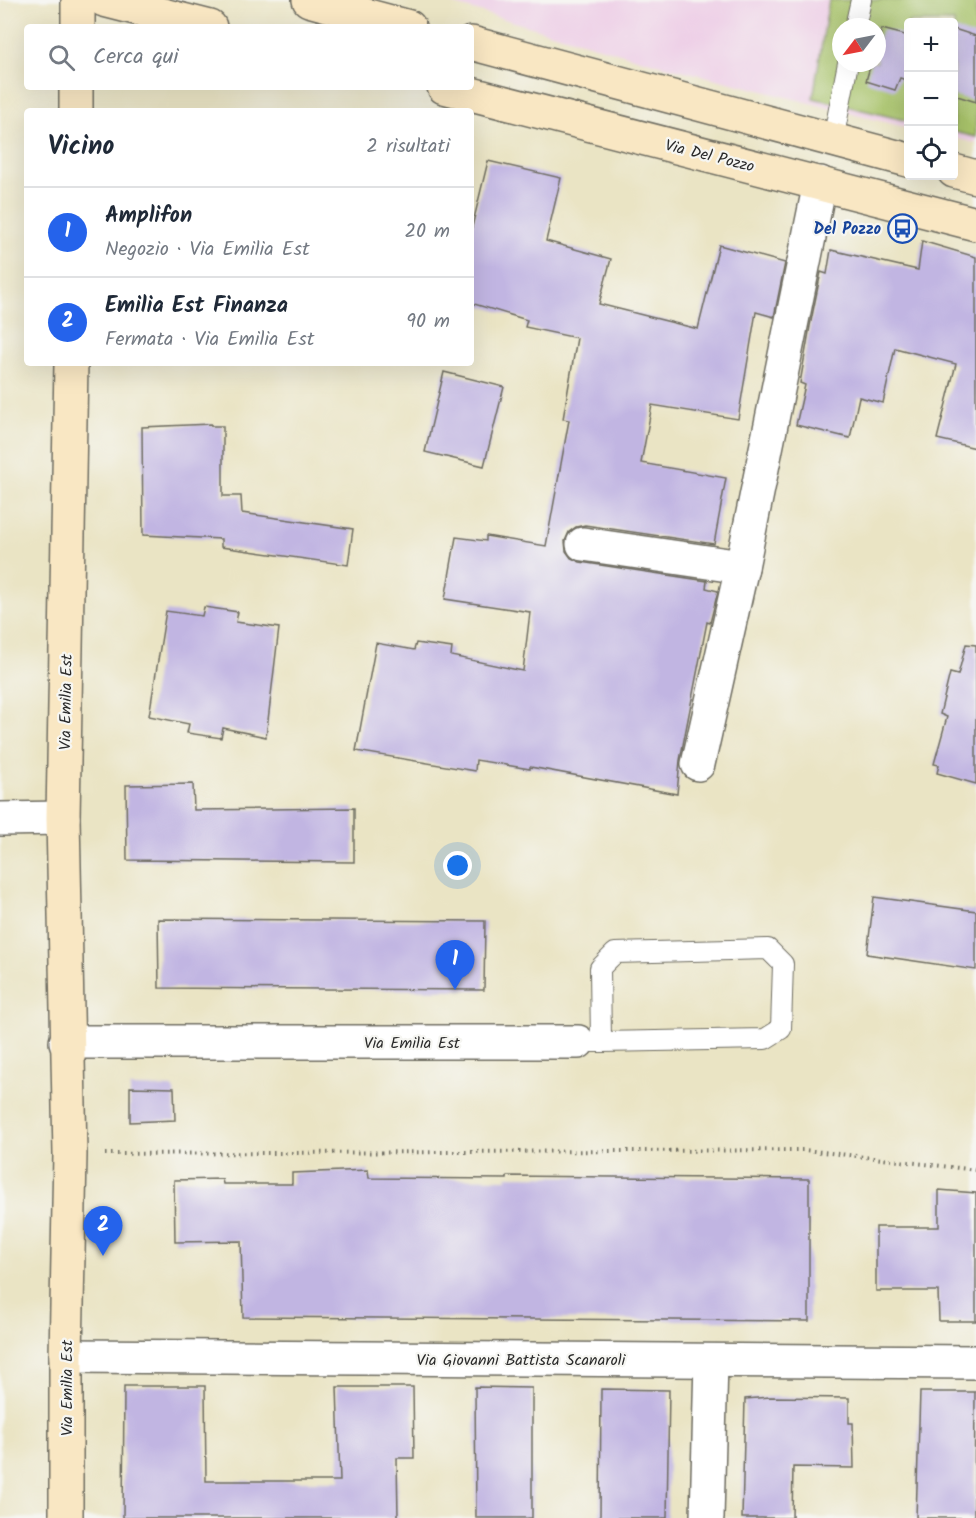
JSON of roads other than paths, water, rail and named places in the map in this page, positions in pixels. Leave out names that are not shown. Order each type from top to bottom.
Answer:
[{"type":"street","points":[[78,0],[78,24]]},
{"type":"street","points":[[104,0],[198,24]]},
{"type":"street","points":[[309,0],[399,24]]},
{"type":"street","points":[[482,97],[485,47],[904,159]]},
{"type":"street","points":[[76,90],[76,108]]},
{"type":"street","name":"Via Del Pozzo","points":[[455,90],[976,224]]},
{"type":"street","points":[[698,764],[742,567],[820,183],[833,140]]},
{"type":"street","points":[[958,172],[976,177]]},
{"type":"street","name":"Via Emilia Est","points":[[66,1518],[70,1154],[63,818],[71,366]]},
{"type":"street","points":[[583,544],[742,567]]},
{"type":"street","points":[[0,819],[63,818]]},
{"type":"street","name":"Via Emilia Est","points":[[66,1041],[590,1042]]},
{"type":"street","name":"Via Giovanni Battista Scanaroli","points":[[66,1356],[976,1362]]},
{"type":"street","points":[[707,1518],[711,1361]]},
{"type":"lane","points":[[857,18],[861,0]]},
{"type":"lane","points":[[833,140],[846,72]]},
{"type":"lane","points":[[768,949],[783,964],[781,1029],[765,1039],[590,1042],[600,968],[615,953],[768,949]]},
{"type":"place","name":"Del Pozzo","points":[[902,228]]},
{"type":"place","name":"Amplifon","points":[[455,990]]},
{"type":"place","name":"Emilia Est Finanza","points":[[103,1256]]}]
